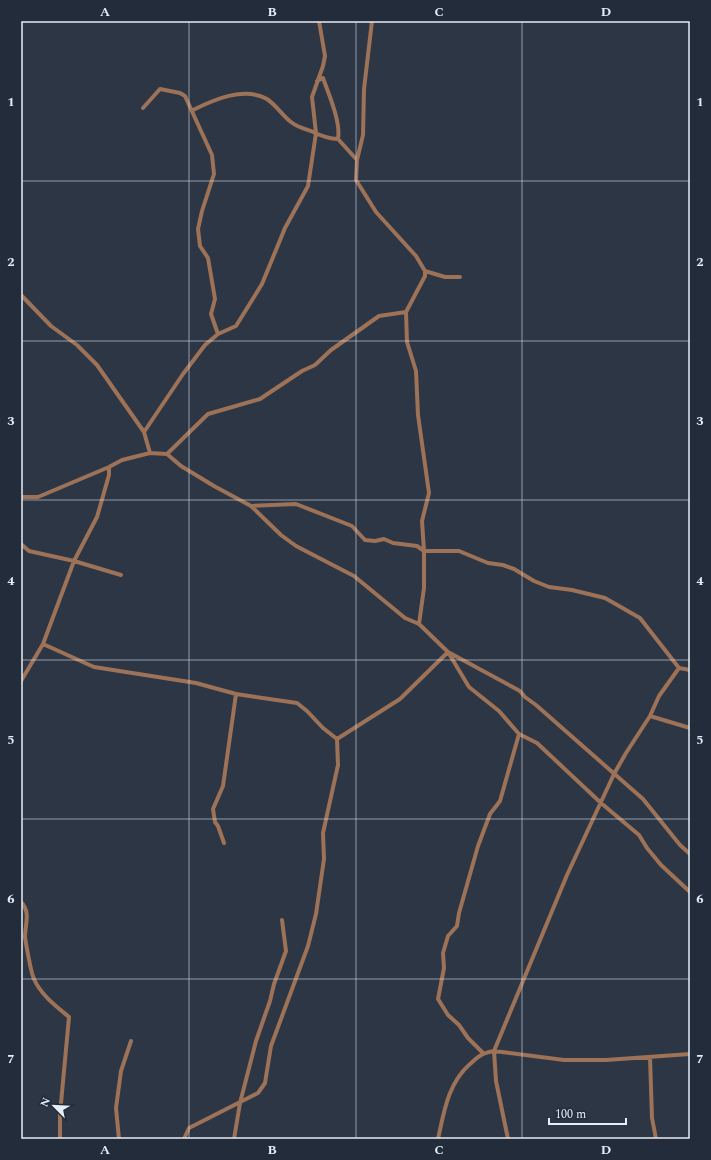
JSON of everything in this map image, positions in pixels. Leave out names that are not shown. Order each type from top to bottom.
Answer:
[{"type":"street","points":[[144,432],[204,345],[218,334],[236,326],[262,284],[285,228],[308,186],[316,133],[312,97],[325,56],[319,21]]},
{"type":"street","points":[[372,21],[364,89],[363,135],[357,160],[356,180],[376,212],[416,256],[425,271],[425,276],[406,312],[407,342],[416,371],[418,415],[429,493],[422,521],[424,588],[419,624]]},
{"type":"street","points":[[317,81],[324,78],[336,116],[339,134],[338,139]]},
{"type":"street","points":[[143,108],[160,89],[180,93],[185,96],[193,110],[212,155],[214,174],[198,229],[200,246],[208,258],[215,299],[212,314],[218,334]]},
{"type":"street","points":[[193,110],[216,99],[239,94],[252,94],[266,99],[292,123],[333,139],[338,139],[357,160]]},
{"type":"street","points":[[425,271],[445,277],[460,277]]},
{"type":"street","points":[[21,295],[51,326],[77,346],[97,365],[144,432],[150,454]]},
{"type":"street","points":[[167,454],[208,414],[260,399],[302,371],[315,365],[331,350],[379,316],[406,312]]},
{"type":"street","points":[[21,497],[38,498],[122,460],[150,454],[167,454],[181,466],[251,506],[281,535],[296,546],[354,576],[405,618],[419,624],[448,652],[470,687],[499,711],[519,734],[541,747],[601,803],[639,835],[661,866],[690,892]]},
{"type":"street","points":[[21,681],[43,644],[74,561],[97,517],[109,475],[109,467]]},
{"type":"street","points":[[251,506],[296,504],[352,526],[365,540],[375,541],[384,539],[393,543],[416,546],[424,551],[459,551],[488,563],[503,565],[514,569],[534,581],[549,587],[572,590],[605,598],[640,618],[679,668],[690,670]]},
{"type":"street","points":[[21,544],[29,551],[74,561],[121,576]]},
{"type":"street","points":[[43,644],[94,667],[196,683],[236,694],[297,702],[323,728],[337,739],[338,765],[324,833],[324,859],[316,914],[308,946],[271,1046],[264,1083],[258,1093],[189,1128],[184,1139]]},
{"type":"street","points":[[337,739],[400,699],[448,652]]},
{"type":"street","points":[[448,652],[520,690],[525,697],[536,704],[642,799],[680,845],[690,854]]},
{"type":"street","points":[[508,1139],[496,1081],[494,1051],[567,875],[614,774],[650,716],[659,696],[679,668]]},
{"type":"street","points":[[224,843],[215,822],[213,809],[223,786],[236,694]]},
{"type":"street","points":[[650,716],[690,728]]},
{"type":"street","points":[[483,1053],[468,1038],[459,1025],[448,1015],[438,999],[444,968],[442,954],[448,936],[457,926],[459,912],[478,846],[490,814],[500,801],[519,734]]},
{"type":"street","points":[[21,902],[24,904],[27,916],[25,937],[34,978],[42,993],[69,1017],[60,1114],[60,1139]]},
{"type":"street","points":[[234,1139],[240,1103],[256,1041],[286,951],[282,920]]},
{"type":"street","points":[[119,1139],[116,1108],[121,1071],[131,1041]]},
{"type":"street","points":[[438,1139],[444,1109],[453,1084],[464,1069],[483,1053],[494,1051],[564,1060],[606,1060],[690,1054]]},
{"type":"street","points":[[650,1057],[652,1118],[656,1139]]}]
